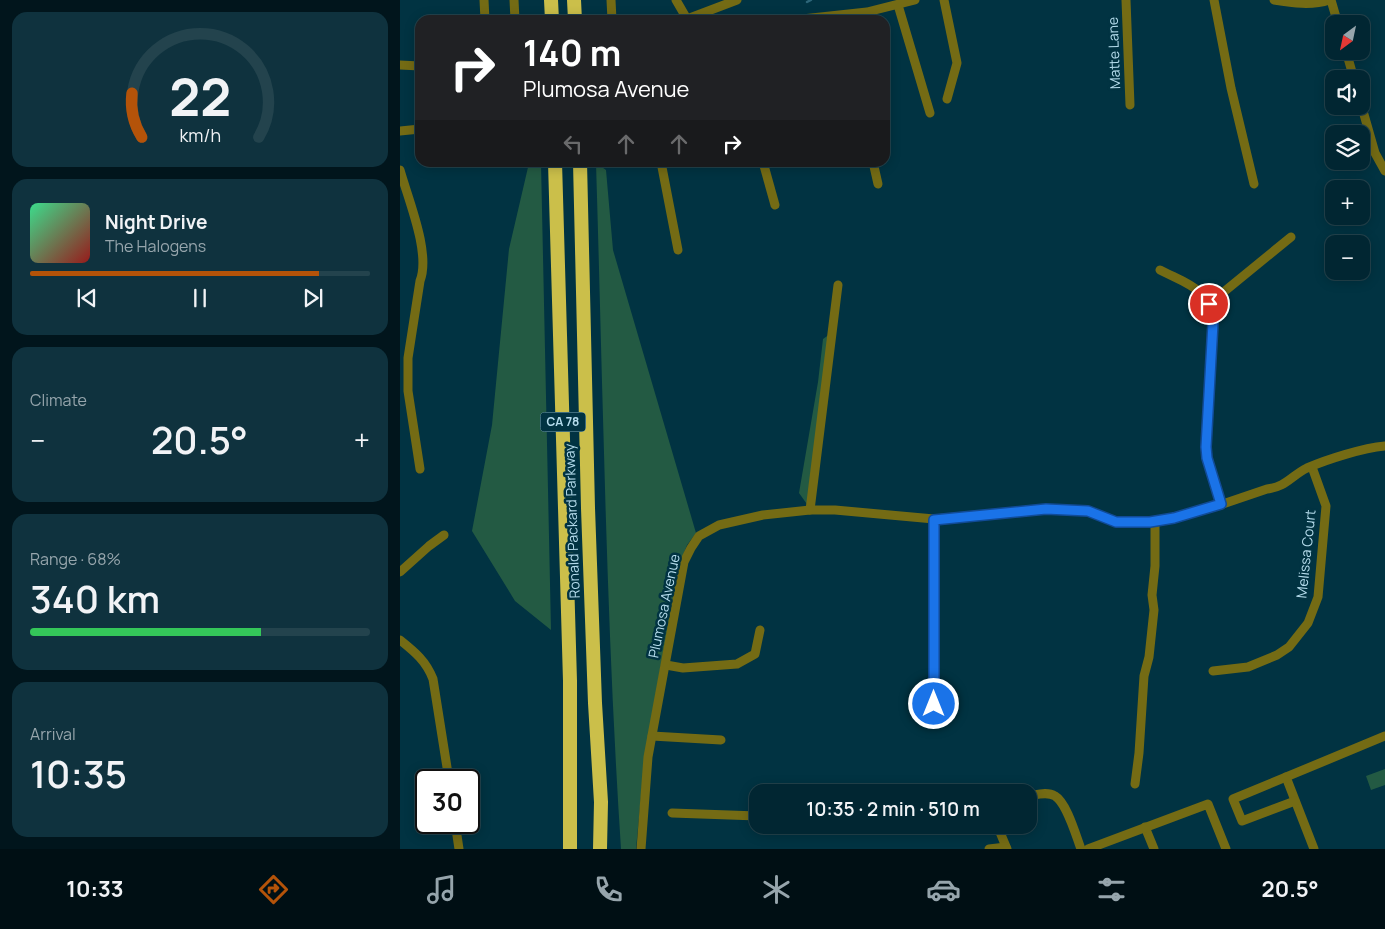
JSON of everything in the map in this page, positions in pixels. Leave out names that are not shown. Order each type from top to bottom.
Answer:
[{"type":"highway","points":[[551,0],[552,15]]},
{"type":"highway","points":[[574,0],[575,15]]},
{"type":"highway","name":"Ronald Packard Parkway","points":[[555,167],[570,682],[570,849]]},
{"type":"highway","name":"Ronald Packard Parkway","points":[[580,167],[594,703],[601,802],[600,849]]},
{"type":"highway","points":[[601,802],[606,849]]},
{"type":"street","points":[[484,0],[484,15]]},
{"type":"street","points":[[514,0],[515,15]]},
{"type":"street","points":[[611,0],[612,15]]},
{"type":"street","points":[[676,0],[685,15]]},
{"type":"street","points":[[698,15],[737,0]]},
{"type":"street","points":[[851,15],[915,0]]},
{"type":"street","points":[[944,0],[957,63],[947,99]]},
{"type":"street","name":"Matte Lane","points":[[1126,0],[1130,105]]},
{"type":"street","points":[[1214,0],[1231,88],[1254,184]]},
{"type":"street","points":[[1274,0],[1295,4],[1322,3],[1330,0],[1335,15]]},
{"type":"street","points":[[898,5],[930,114]]},
{"type":"street","points":[[400,65],[415,66]]},
{"type":"street","points":[[1364,115],[1375,152],[1385,171]]},
{"type":"street","points":[[400,131],[415,130]]},
{"type":"street","points":[[662,167],[678,250]]},
{"type":"street","points":[[764,167],[775,205]]},
{"type":"street","points":[[874,167],[878,184]]},
{"type":"street","points":[[400,170],[423,249],[423,272],[408,358],[408,391],[420,469]]},
{"type":"street","points":[[1209,304],[1291,237]]},
{"type":"street","points":[[1160,270],[1196,288],[1207,299],[1212,309],[1213,323],[1206,436],[1207,458],[1221,504]]},
{"type":"street","points":[[810,510],[838,285]]},
{"type":"street","name":"Plumosa Avenue","points":[[641,849],[652,736],[684,562],[699,536],[719,525],[763,515],[810,510],[835,510],[934,520],[1046,509],[1088,511],[1116,522],[1155,521],[1174,518],[1266,489],[1278,488],[1312,467],[1368,448],[1385,446]]},
{"type":"street","name":"Melissa Court","points":[[1213,671],[1248,667],[1277,655],[1289,647],[1308,623],[1318,598],[1326,506],[1312,467]]},
{"type":"street","points":[[934,520],[934,723]]},
{"type":"street","points":[[1135,784],[1140,753],[1144,676],[1149,657],[1154,610],[1152,595],[1155,566],[1155,521]]},
{"type":"street","points":[[400,572],[444,535]]},
{"type":"street","points":[[666,665],[683,668],[737,664],[756,654],[760,630]]},
{"type":"street","points":[[400,640],[421,656],[429,668],[433,679],[447,769]]},
{"type":"street","points":[[652,736],[721,740]]},
{"type":"street","points":[[1295,801],[1242,820],[1233,799],[1385,736]]},
{"type":"street","points":[[1286,777],[1314,849]]},
{"type":"street","points":[[1037,794],[1046,793],[1055,796],[1063,804],[1081,849]]},
{"type":"street","points":[[1088,849],[1208,804],[1226,849]]},
{"type":"street","points":[[672,814],[749,816]]},
{"type":"street","points":[[1145,827],[1154,849]]},
{"type":"street","points":[[457,834],[459,849]]},
{"type":"street","points":[[989,849],[1006,848],[1001,834]]},
{"type":"green space","points":[[528,167],[541,167],[551,630],[515,601],[472,531],[492,425],[509,249]]},
{"type":"green space","points":[[596,167],[602,167],[606,170],[613,250],[696,533],[687,545],[679,565],[645,754],[636,849],[621,849],[612,678]]},
{"type":"green space","points":[[830,334],[809,507],[799,493],[818,382],[823,339]]},
{"type":"green space","points":[[1385,769],[1385,785],[1371,790],[1366,776]]},
{"type":"waterway","points":[[807,2],[811,0]]},
{"type":"route","points":[[934,704],[934,520],[1046,509],[1088,511],[1116,522],[1150,522],[1174,518],[1221,504],[1207,458],[1206,436],[1213,323],[1212,309],[1209,304]]}]
